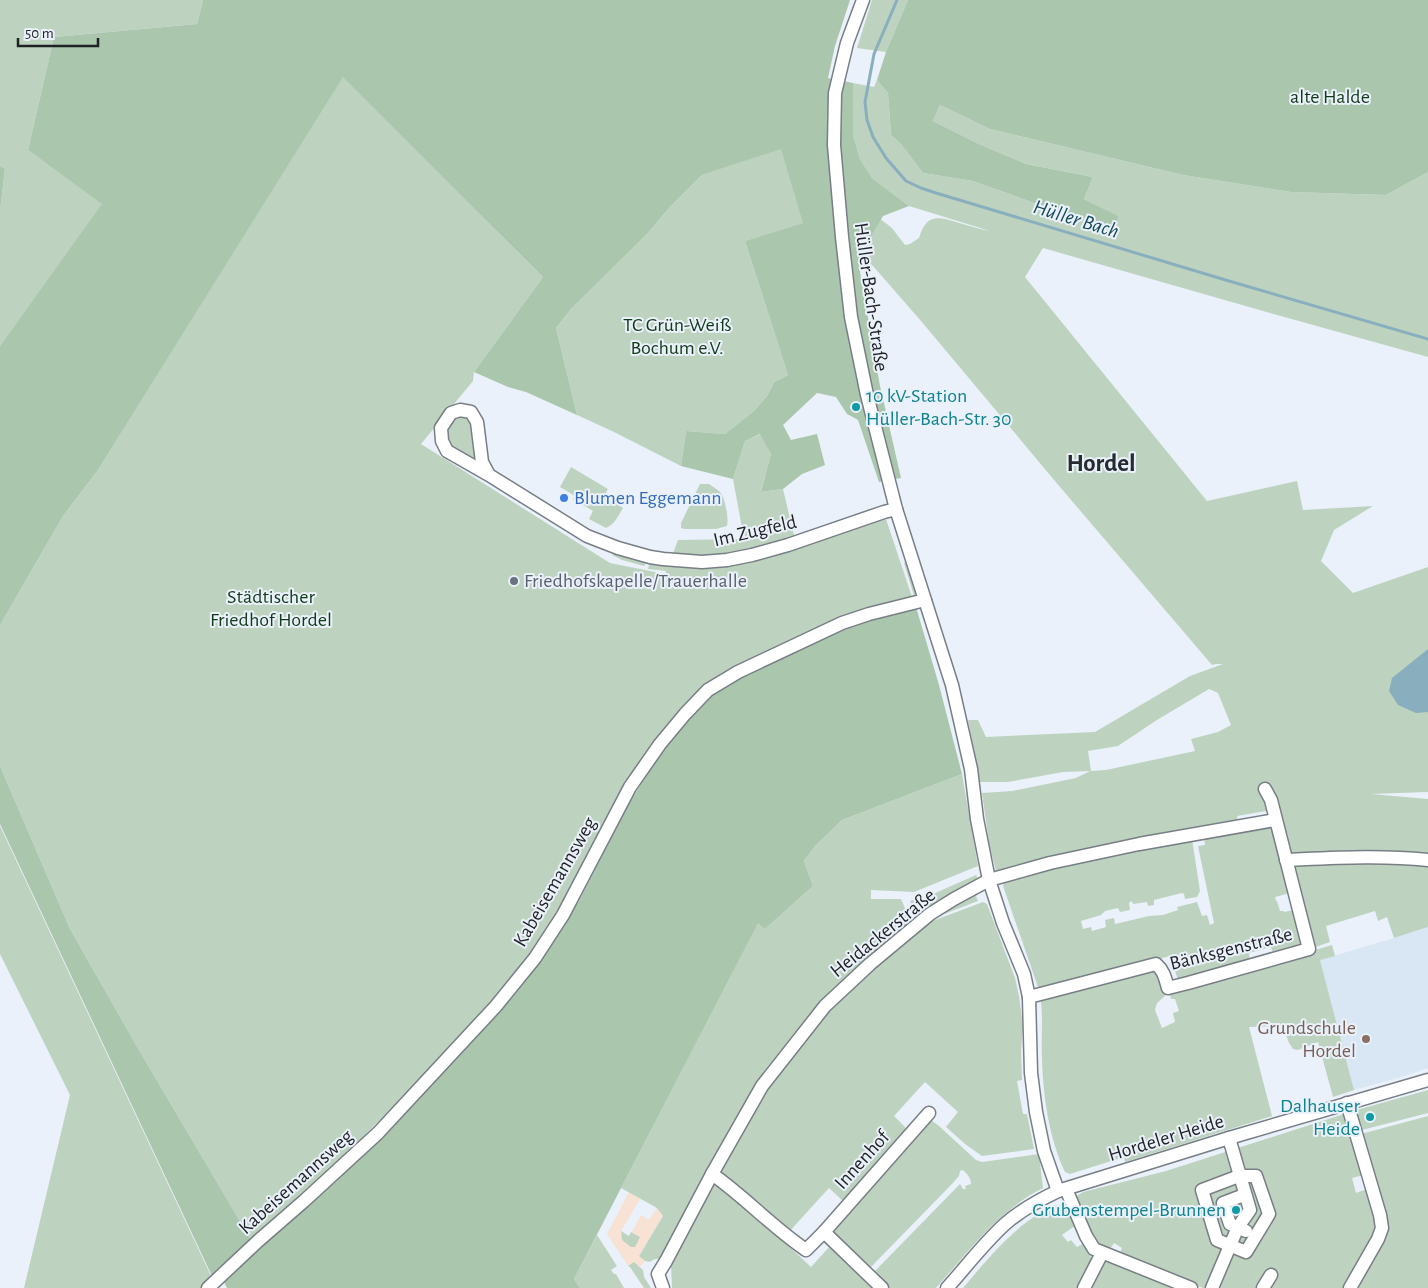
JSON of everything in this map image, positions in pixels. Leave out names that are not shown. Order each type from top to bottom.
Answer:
[{"type":"street","name":"Hüller-Bach-Straße","points":[[863,0],[847,43],[835,92],[834,145],[851,317],[867,395],[896,510],[952,685],[971,769],[976,818],[989,880],[1003,923],[1024,974],[1029,997],[1030,1073],[1044,1151],[1086,1236],[1094,1248],[1102,1253]]},
{"type":"street","name":"Im Zugfeld","points":[[489,476],[482,462],[477,422],[471,412],[460,410],[451,413],[441,428],[442,441],[447,451],[587,536],[618,548],[650,557],[702,562],[752,556],[875,515],[896,510]]},
{"type":"street","name":"Kabeisemannsweg","points":[[208,1288],[378,1133],[496,1006],[535,958],[563,915],[630,787],[660,744],[708,690],[738,672],[842,624],[868,614],[925,600]]},
{"type":"street","points":[[1266,789],[1271,800],[1286,860],[1381,856],[1428,860]]},
{"type":"street","name":"Heidackerstraße","points":[[663,1288],[658,1274],[762,1086],[825,1006],[870,964],[923,919],[989,880],[1050,863],[1104,851],[1275,820]]},
{"type":"street","name":"Bänksgenstraße","points":[[1029,997],[1156,964],[1161,969],[1168,988],[1309,949],[1286,860]]},
{"type":"street","name":"Hordeler Heide","points":[[947,1288],[1005,1225],[1040,1200],[1062,1190],[1229,1138],[1428,1080]]},
{"type":"street","points":[[1346,1103],[1380,1215],[1382,1228],[1378,1239],[1350,1288]]},
{"type":"street","name":"Innenhof","points":[[712,1174],[786,1236],[806,1250],[929,1113]]},
{"type":"street","points":[[1212,1226],[1233,1223],[1250,1210],[1229,1138]]},
{"type":"street","points":[[1239,1176],[1256,1176],[1268,1214],[1246,1252],[1217,1240],[1202,1190],[1239,1176]]},
{"type":"street","points":[[1202,1190],[1222,1203],[1233,1223],[1256,1235]]},
{"type":"street","points":[[1222,1203],[1264,1198]]},
{"type":"street","points":[[1212,1288],[1230,1245],[1233,1223]]},
{"type":"street","points":[[824,1232],[882,1288]]},
{"type":"street","points":[[1084,1288],[1102,1253],[1191,1288]]},
{"type":"street","points":[[1263,1288],[1271,1275]]},
{"type":"shaded area","points":[[1428,927],[1428,1068],[1354,1090],[1320,960]]},
{"type":"shaded area","points":[[629,1192],[640,1199],[621,1231],[621,1235],[634,1247],[640,1237],[632,1232],[641,1215],[649,1220],[657,1208],[663,1216],[639,1255],[645,1261],[640,1267],[634,1262],[628,1266],[607,1234]]},
{"type":"green space","points":[[0,0],[203,0],[197,24],[54,37],[28,150],[103,204],[0,346],[0,211],[5,169],[0,166]]},
{"type":"green space","points":[[203,0],[850,0],[835,46],[828,78],[853,83],[853,135],[860,159],[872,178],[909,206],[883,216],[866,244],[860,272],[880,386],[901,478],[879,482],[858,420],[847,414],[836,397],[817,393],[783,425],[791,440],[817,434],[825,465],[802,474],[783,489],[761,492],[771,454],[760,434],[745,441],[733,479],[681,466],[686,431],[725,434],[755,410],[767,396],[774,382],[788,375],[745,241],[803,223],[781,149],[702,175],[669,208],[646,235],[571,309],[556,328],[577,415],[526,392],[508,387],[474,372],[543,277],[343,77],[98,470],[63,516],[0,625],[0,346],[102,204],[28,150],[54,37],[197,24]]},
{"type":"green space","points":[[872,0],[908,0],[886,52],[857,48]]},
{"type":"green space","name":"alte Halde","points":[[908,0],[1428,0],[1428,172],[1386,195],[1291,192],[1183,175],[990,129],[940,105],[933,121],[979,144],[1026,164],[1093,177],[1084,199],[1118,216],[1116,226],[1054,210],[973,181],[923,173],[901,144],[891,135],[888,93],[877,80],[886,52]]},
{"type":"green space","name":"Städtischer Friedhof Hordel","points":[[343,76],[543,277],[474,372],[473,381],[421,444],[610,563],[665,574],[666,571],[648,569],[650,561],[669,564],[678,540],[744,539],[733,479],[745,441],[761,434],[771,454],[761,492],[783,489],[797,548],[886,519],[912,597],[675,719],[659,734],[641,761],[554,921],[490,1008],[351,1149],[251,1240],[70,929],[0,766],[0,625],[63,516],[98,470]]},
{"type":"green space","points":[[877,80],[888,93],[891,135],[901,144],[923,173],[973,181],[1054,210],[1116,225],[1117,216],[1084,199],[1093,177],[1026,164],[979,144],[933,121],[940,105],[990,129],[1183,175],[1291,192],[1386,195],[1428,172],[1428,357],[1043,248],[1025,277],[1207,501],[1297,481],[1303,510],[1373,506],[1334,530],[1321,561],[1353,593],[1428,567],[1428,792],[1371,794],[1428,799],[1428,857],[1296,855],[1290,853],[1278,809],[1237,816],[1238,822],[997,875],[989,843],[982,793],[1012,791],[1076,778],[1090,771],[1063,772],[1008,782],[980,782],[968,720],[978,720],[986,737],[1095,732],[1190,676],[1223,664],[1212,665],[921,321],[873,266],[842,237],[874,214],[892,228],[905,245],[919,238],[925,225],[937,218],[990,231],[909,206],[872,178],[860,159],[853,135],[853,83],[874,87]],"holes":[[[1209,689],[1218,693],[1231,725],[1218,732],[1191,739],[1195,751],[1106,770],[1091,771],[1088,751],[1118,746]]]},
{"type":"green space","name":"TC Grün-Weiß Bochum e.V.","points":[[781,148],[804,223],[745,241],[788,375],[774,382],[767,396],[755,410],[725,434],[686,431],[681,466],[577,415],[556,328],[571,309],[646,235],[669,208],[702,175]]},
{"type":"green space","points":[[0,166],[5,169],[0,211]]},
{"type":"green space","points":[[457,417],[469,418],[471,422],[475,433],[475,461],[456,450],[449,442],[448,430],[451,423]]},
{"type":"green space","points":[[571,467],[608,489],[604,496],[623,508],[616,520],[606,528],[589,519],[593,511],[573,499],[575,496],[560,487]]},
{"type":"green space","points":[[700,484],[709,484],[720,492],[726,508],[727,526],[716,529],[681,528],[681,523]]},
{"type":"green space","points":[[616,552],[647,561],[644,566],[622,560],[612,555]]},
{"type":"green space","points":[[908,561],[917,590],[914,596],[904,563]]},
{"type":"green space","points":[[916,607],[962,774],[842,820],[815,846],[804,861],[813,886],[765,929],[758,923],[574,1279],[580,1288],[227,1288],[224,1282],[383,1135],[506,1004],[579,901],[631,800],[674,732],[706,699],[743,673],[854,624]]},
{"type":"green space","points":[[0,766],[70,929],[251,1240],[212,1276],[0,824]]},
{"type":"green space","points":[[962,774],[978,866],[914,892],[871,890],[871,899],[901,899],[911,922],[775,1061],[664,1260],[645,1261],[639,1256],[663,1216],[657,1208],[621,1188],[758,922],[765,929],[813,886],[804,861],[815,846],[842,820]]},
{"type":"green space","points":[[0,826],[212,1278],[202,1288],[24,1288],[70,1095],[0,954]]},
{"type":"green space","points":[[1266,826],[1270,827],[1273,831],[1290,893],[1275,897],[1276,901],[1280,911],[1294,910],[1302,945],[1273,956],[1271,947],[1249,953],[1250,961],[1180,980],[1177,977],[1170,956],[1039,990],[1003,886],[1004,882],[1044,870],[1192,839],[1200,891],[1197,897],[1185,899],[1182,893],[1154,900],[1154,905],[1148,906],[1147,902],[1133,904],[1132,901],[1129,903],[1130,910],[1120,912],[1118,908],[1081,921],[1083,929],[1091,927],[1092,931],[1106,927],[1105,920],[1114,918],[1115,924],[1149,916],[1163,915],[1178,910],[1177,907],[1197,902],[1202,916],[1207,915],[1210,925],[1214,923],[1198,846],[1205,845],[1204,837]]},
{"type":"green space","points":[[1380,861],[1428,865],[1428,927],[1394,938],[1387,917],[1378,921],[1375,911],[1326,926],[1330,942],[1313,948],[1291,864]]},
{"type":"green space","points":[[976,875],[978,879],[917,917],[910,901],[916,899],[920,908],[936,901],[933,894]]},
{"type":"green space","points":[[975,894],[978,901],[931,919]]},
{"type":"green space","points":[[983,902],[987,904],[1015,978],[1019,996],[1023,1026],[1021,1051],[1022,1080],[1017,1081],[1023,1114],[1027,1114],[1034,1149],[982,1156],[946,1127],[958,1112],[925,1082],[894,1116],[909,1131],[844,1202],[829,1188],[788,1233],[728,1180],[721,1170],[766,1091],[826,1014],[883,959],[927,923]]},
{"type":"green space","points":[[1332,945],[1335,956],[1320,960],[1354,1090],[1333,1097],[1318,1042],[1298,1050],[1293,1049],[1283,1026],[1249,1027],[1272,1116],[1125,1162],[1124,1157],[1070,1174],[1065,1172],[1051,1131],[1045,1102],[1041,1000],[1156,969],[1165,993],[1165,996],[1157,1003],[1155,1010],[1162,1028],[1175,1022],[1173,1013],[1179,1011],[1175,999],[1171,999],[1169,991],[1235,974]]},
{"type":"green space","points":[[1428,1090],[1428,1113],[1358,1131],[1353,1111]]},
{"type":"green space","points":[[1347,1113],[1364,1175],[1352,1178],[1356,1193],[1367,1189],[1376,1219],[1376,1232],[1344,1288],[1203,1288],[1119,1255],[1122,1248],[1114,1243],[1108,1252],[1095,1245],[1074,1198],[1083,1192],[1166,1171]]},
{"type":"green space","points":[[1428,1116],[1428,1288],[1355,1288],[1385,1235],[1361,1134]]},
{"type":"green space","points":[[931,1120],[976,1160],[982,1162],[1039,1154],[1043,1188],[1027,1197],[998,1220],[972,1246],[936,1288],[888,1288],[874,1272],[960,1184],[963,1189],[966,1189],[965,1186],[971,1184],[970,1178],[963,1170],[960,1171],[959,1176],[951,1185],[869,1269],[833,1237],[831,1228]]},
{"type":"green space","points":[[716,1183],[744,1204],[811,1267],[831,1245],[876,1288],[672,1288],[671,1265],[712,1185]]},
{"type":"green space","points":[[1062,1204],[1076,1225],[1062,1235],[1068,1242],[1071,1240],[1077,1247],[1084,1243],[1093,1262],[1079,1288],[963,1288],[999,1247],[1029,1220],[1053,1206]]},
{"type":"green space","points":[[621,1231],[629,1236],[631,1232],[640,1237],[635,1247],[631,1247],[622,1240]]},
{"type":"green space","points":[[597,1235],[617,1266],[611,1270],[616,1274],[624,1288],[580,1288],[574,1279]]},
{"type":"green space","points":[[1106,1260],[1182,1288],[1089,1288]]},
{"type":"green space","points":[[634,1262],[643,1270],[644,1277],[651,1288],[644,1288],[628,1266]]},
{"type":"water","points":[[1428,649],[1428,712],[1416,713],[1398,705],[1389,691],[1392,678]]},
{"type":"waterway","name":"Hüller Bach","points":[[897,0],[874,54],[865,102],[867,120],[873,137],[886,158],[906,181],[936,193],[1428,339]]},
{"type":"place","name":"10 kV-Station Hüller-Bach-Str. 30","points":[[856,407]]},
{"type":"place","name":"Blumen Eggemann","points":[[564,498]]},
{"type":"place","name":"Friedhofskapelle/Trauerhalle","points":[[514,581]]},
{"type":"place","name":"Grundschule Hordel","points":[[1366,1039]]},
{"type":"place","name":"Dalhauser Heide","points":[[1370,1117]]},
{"type":"place","name":"Grubenstempel-Brunnen","points":[[1236,1210]]},
{"type":"district","name":"Hordel","points":[[1101,463]]}]
